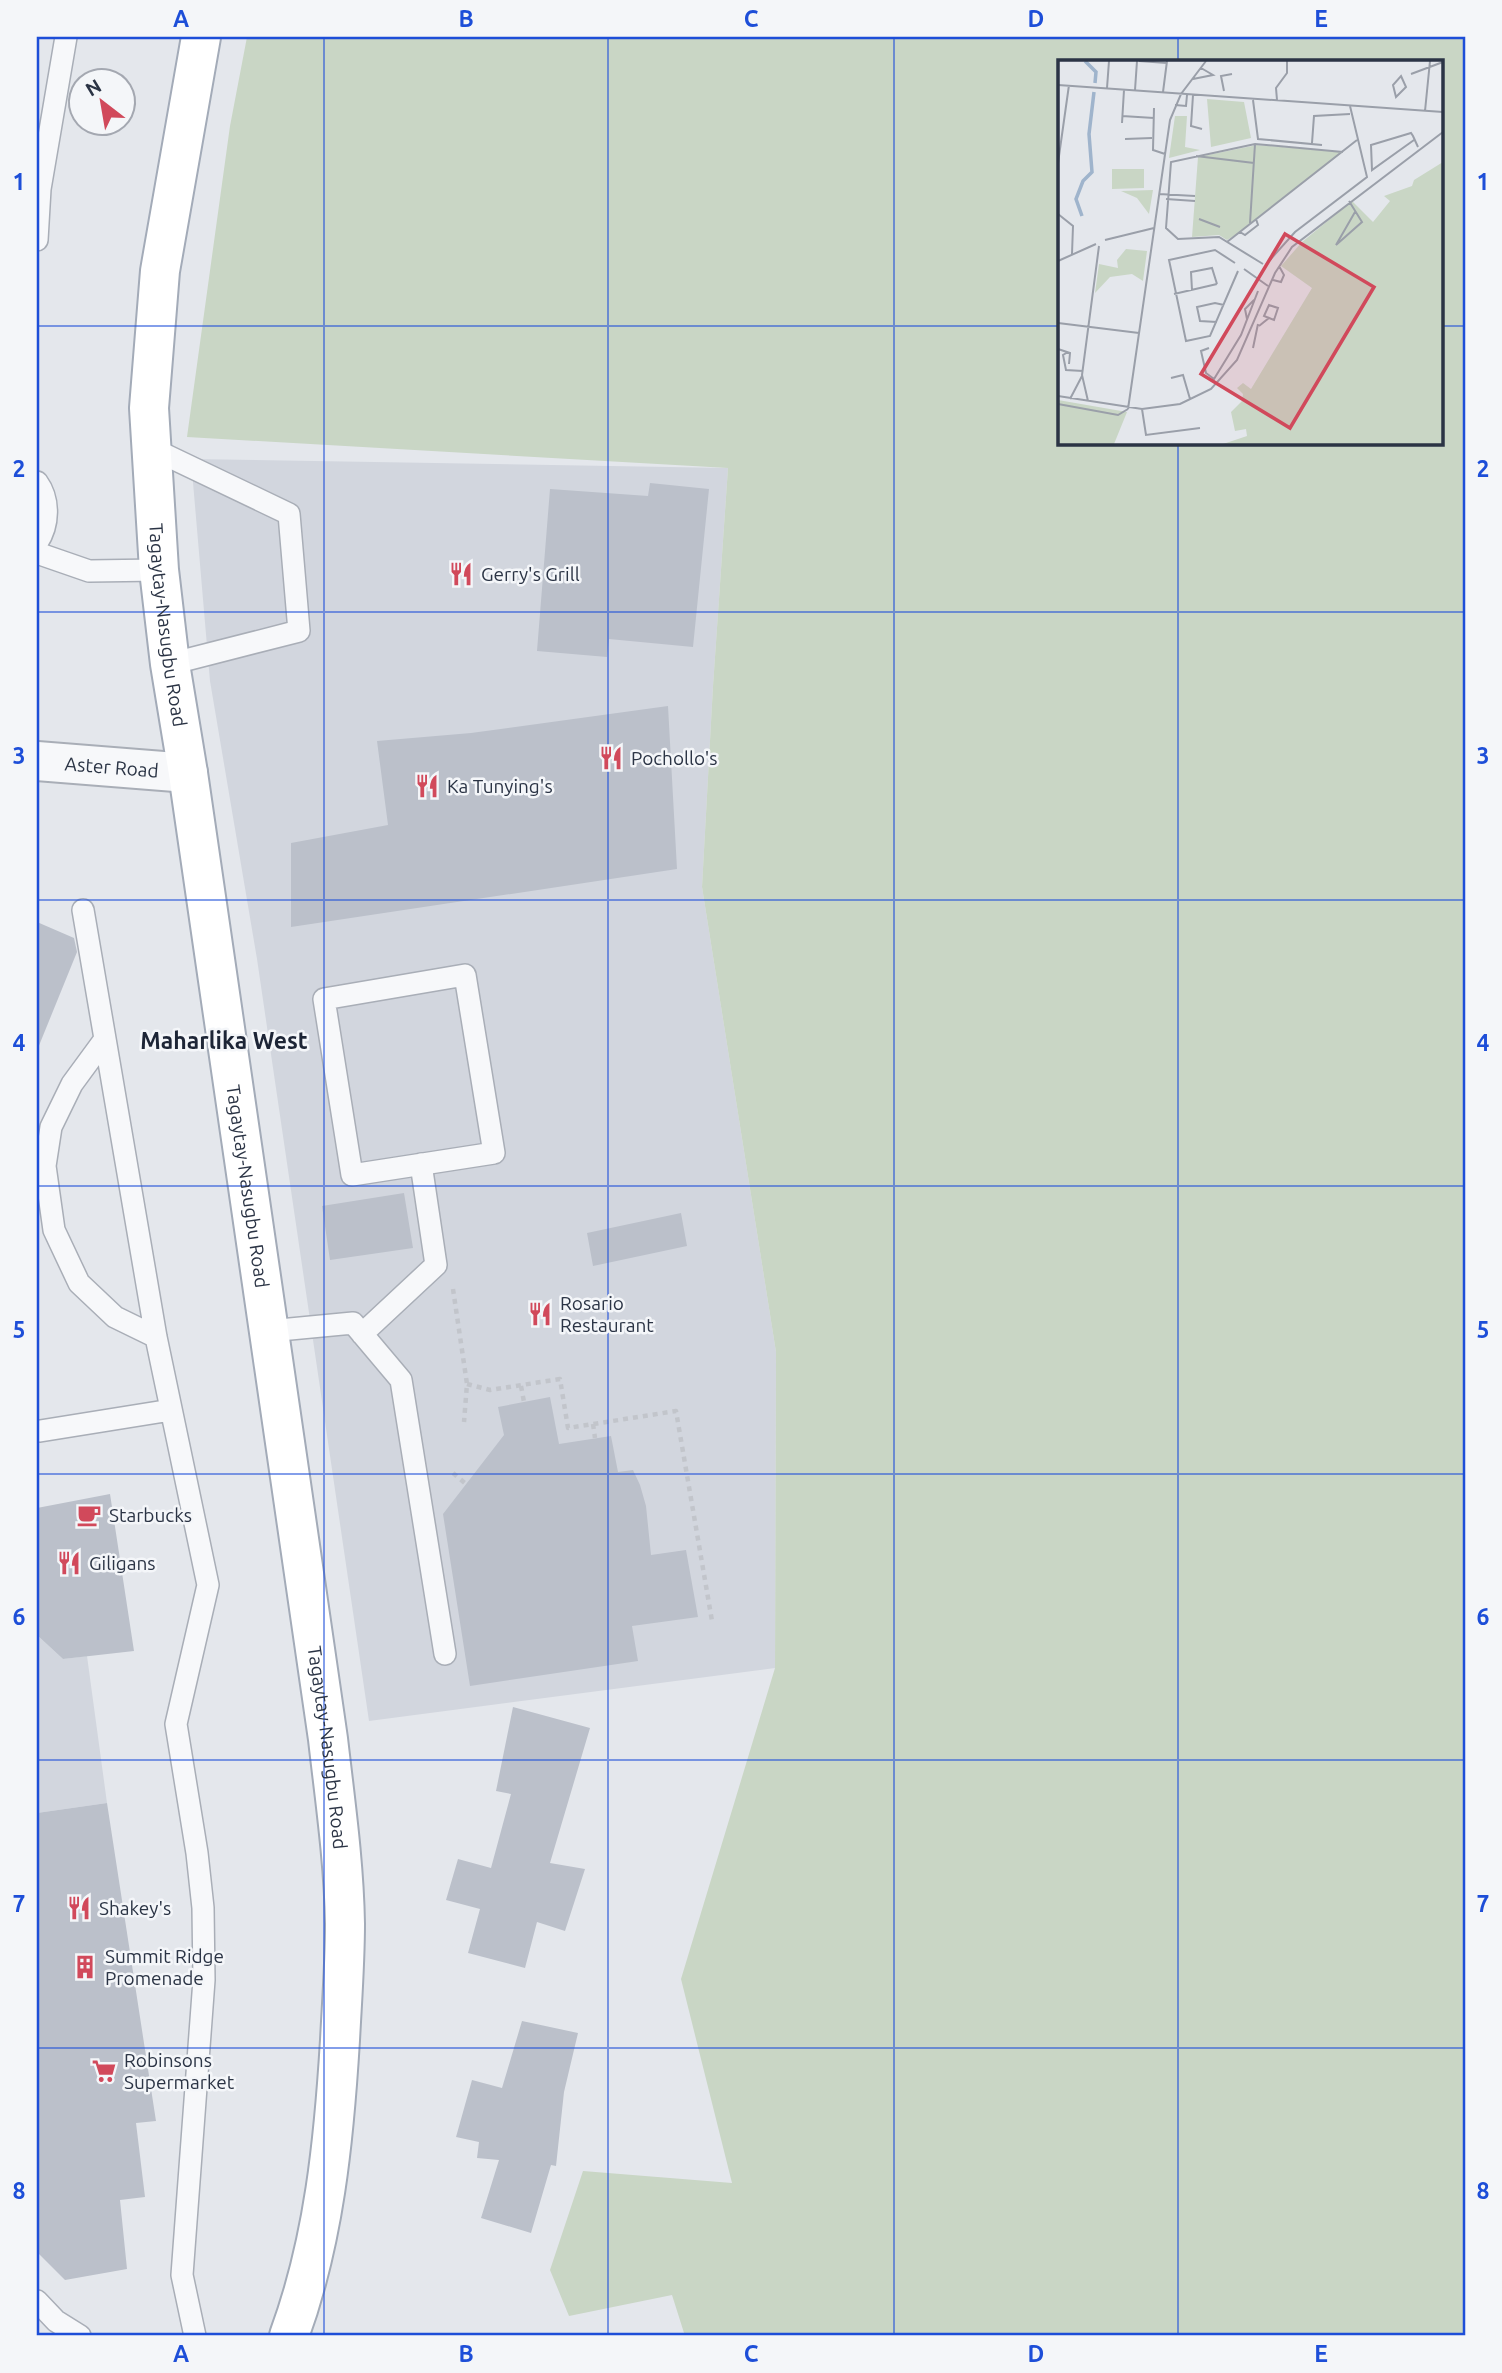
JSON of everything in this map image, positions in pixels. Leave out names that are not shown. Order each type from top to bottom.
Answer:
[{"type":"main road","name":"Tagaytay-Nasugbu Road","points":[[201,37],[160,271],[149,408],[159,570],[170,664],[328,1739],[345,1922],[338,2071],[329,2175],[305,2294],[289,2336]]},
{"type":"street","name":"Aster Road","points":[[37,761],[188,773]]},
{"type":"lane","points":[[37,240],[40,189],[66,37]]},
{"type":"lane","points":[[151,448],[289,514],[299,631],[170,664]]},
{"type":"lane","points":[[37,482],[46,504],[46,521],[37,543]]},
{"type":"lane","points":[[37,553],[89,571],[159,570]]},
{"type":"lane","points":[[83,910],[156,1337],[208,1585],[176,1724],[203,1908],[204,1980],[182,2275],[195,2336]]},
{"type":"lane","points":[[465,975],[494,1153],[421,1164],[352,1175],[324,999],[465,975]]},
{"type":"lane","points":[[105,1039],[72,1084],[51,1127],[46,1166],[54,1230],[79,1283],[115,1317],[156,1337]]},
{"type":"lane","points":[[362,1334],[436,1265],[421,1164]]},
{"type":"lane","points":[[269,1331],[353,1323],[401,1380],[445,1654]]},
{"type":"lane","points":[[40,1431],[171,1410]]},
{"type":"lane","points":[[37,2301],[56,2320],[80,2336]]},
{"type":"path","points":[[451,1278],[467,1384],[464,1422]]},
{"type":"path","points":[[467,1384],[490,1391],[560,1379],[568,1427],[676,1411],[712,1620]]},
{"type":"path","points":[[521,1386],[524,1402]]},
{"type":"path","points":[[593,1424],[595,1438]]},
{"type":"path","points":[[453,1473],[466,1484]]},
{"type":"shaded area","name":"Rosario Restaurant","points":[[191,459],[728,468],[702,887],[776,1352],[775,1668],[369,1721],[257,959],[210,681]]},
{"type":"shaded area","points":[[37,1635],[63,1659],[87,1656],[107,1803],[37,1813]]},
{"type":"green space","points":[[247,37],[1465,37],[1465,2336],[685,2336],[672,2295],[569,2316],[550,2270],[583,2171],[732,2183],[681,1979],[775,1668],[776,1352],[702,887],[728,468],[187,437],[230,126]]},
{"type":"building","points":[[650,483],[709,489],[693,647],[609,639],[607,657],[537,651],[550,489],[648,496]]},
{"type":"building","points":[[668,706],[677,869],[291,927],[291,843],[388,825],[377,741],[471,733]]},
{"type":"building","points":[[37,922],[74,938],[77,952],[38,1048]]},
{"type":"building","points":[[404,1193],[413,1248],[330,1260],[322,1206]]},
{"type":"building","points":[[681,1213],[687,1246],[593,1266],[587,1233]]},
{"type":"building","points":[[550,1397],[559,1444],[611,1436],[618,1472],[633,1470],[640,1485],[646,1506],[651,1555],[686,1550],[698,1617],[632,1626],[638,1661],[470,1686],[443,1514],[504,1435],[498,1407]]},
{"type":"building","points":[[110,1494],[134,1651],[63,1659],[37,1635],[37,1508]]},
{"type":"building","points":[[513,1707],[590,1728],[550,1863],[585,1869],[565,1931],[537,1922],[525,1968],[468,1953],[480,1909],[446,1900],[458,1859],[491,1868],[511,1794],[496,1791]]},
{"type":"building","name":"Summit Ridge Promenade","points":[[107,1803],[156,2121],[136,2123],[145,2197],[120,2200],[127,2269],[65,2280],[37,2252],[37,1813]]},
{"type":"building","points":[[522,2021],[578,2033],[564,2092],[556,2166],[551,2165],[531,2233],[481,2218],[499,2160],[477,2158],[479,2142],[456,2137],[472,2080],[502,2088]]},
{"type":"place","name":"Gerry's Grill","points":[[461,574]]},
{"type":"place","name":"Pochollo's","points":[[611,758]]},
{"type":"place","name":"Ka Tunying's","points":[[427,786]]},
{"type":"place","name":"Rosario Restaurant","points":[[540,1314]]},
{"type":"place","name":"Starbucks","points":[[89,1515]]},
{"type":"place","name":"Giligans","points":[[69,1563]]},
{"type":"place","name":"Shakey's","points":[[79,1908]]},
{"type":"place","name":"Summit Ridge Promenade","points":[[85,1967]]},
{"type":"place","name":"Robinsons Supermarket","points":[[104,2071]]},
{"type":"district","name":"Maharlika West","points":[[224,1041]]}]
